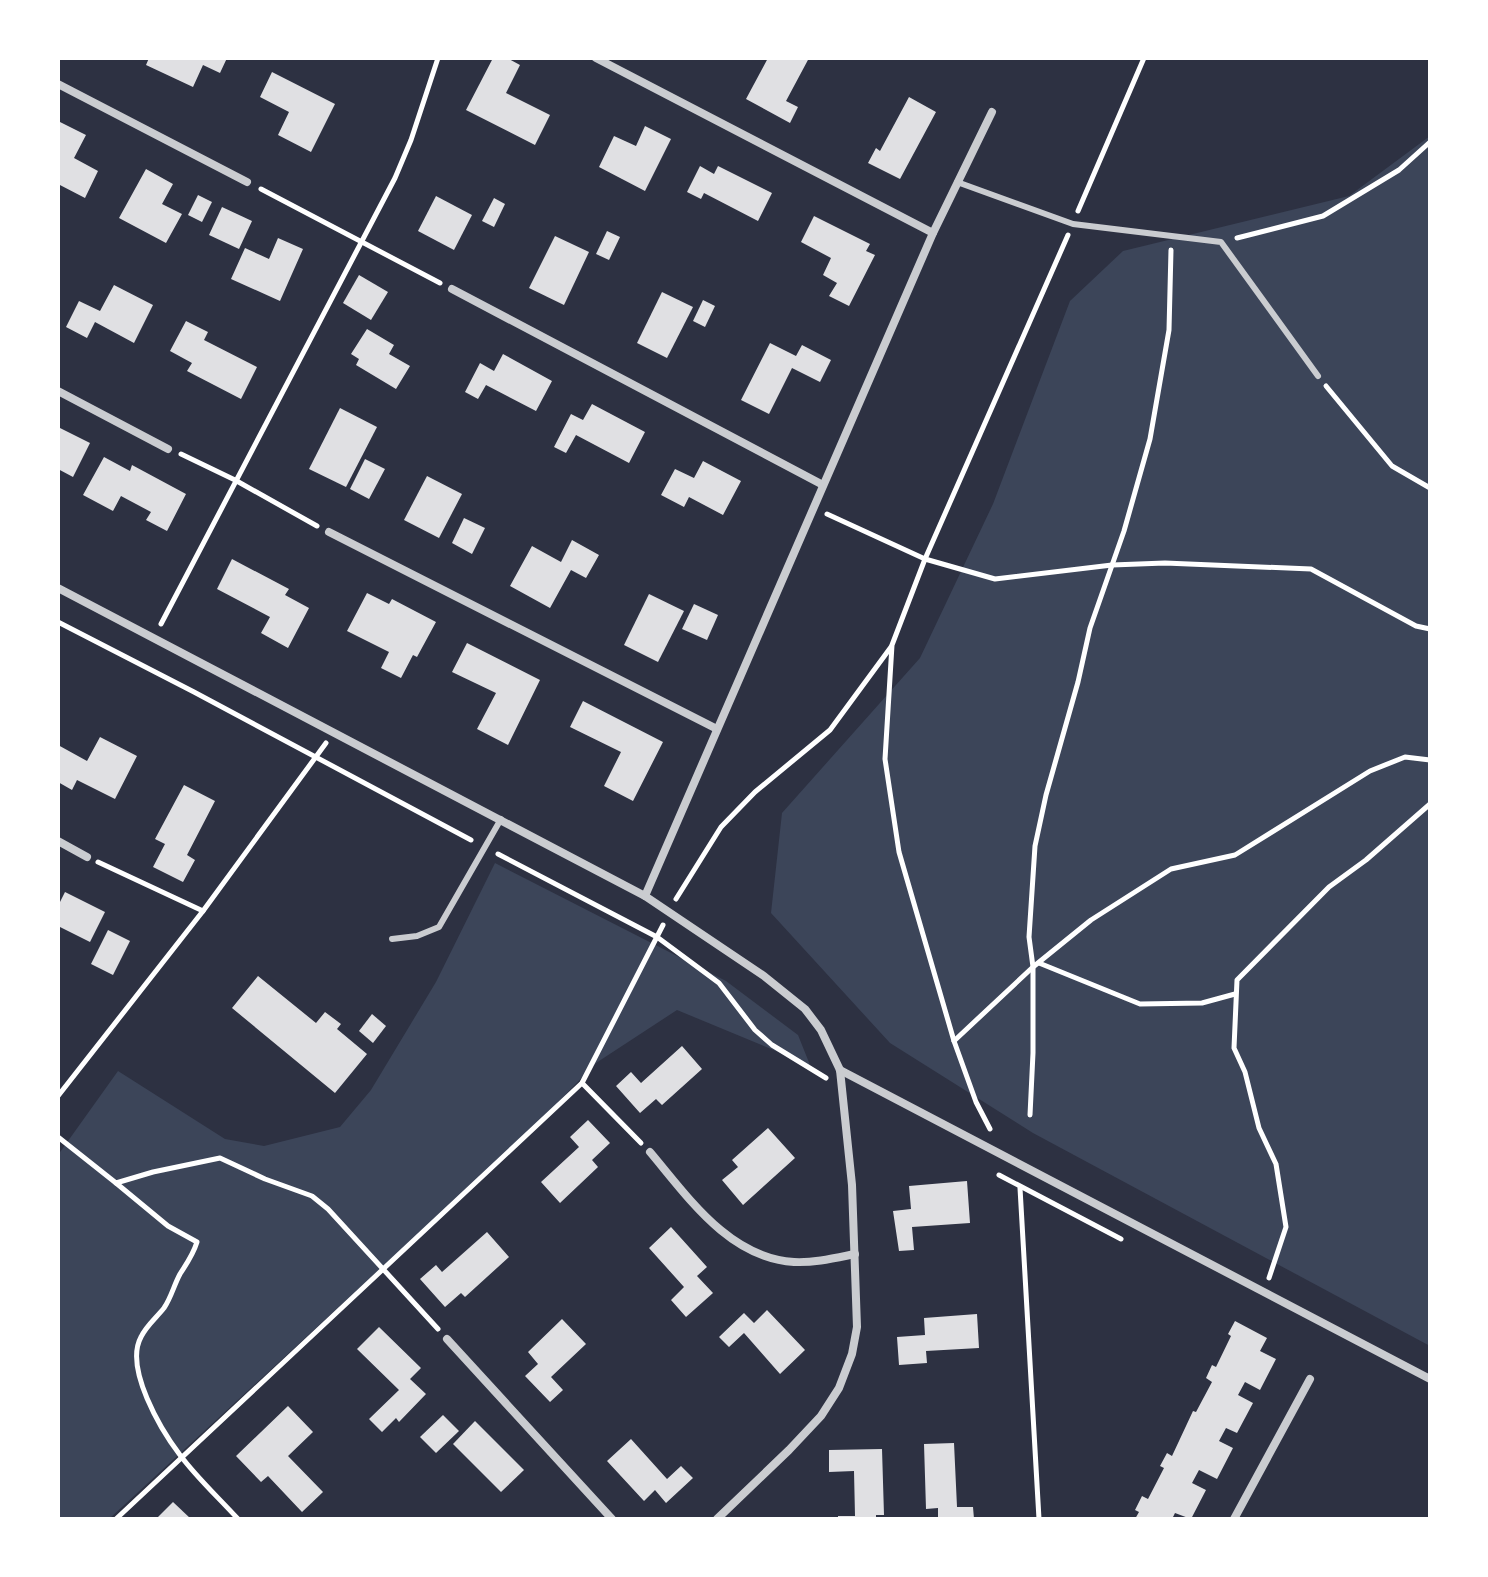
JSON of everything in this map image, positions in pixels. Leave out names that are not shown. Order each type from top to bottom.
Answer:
[{"type":"street","points":[[596,58],[933,233]]},
{"type":"street","points":[[58,84],[247,182]]},
{"type":"street","points":[[645,896],[933,233],[992,112]]},
{"type":"street","points":[[452,289],[823,485]]},
{"type":"street","points":[[58,391],[168,449]]},
{"type":"street","points":[[329,532],[717,729]]},
{"type":"street","points":[[58,588],[645,896],[764,976],[805,1009],[830,1046],[840,1070],[852,1185],[857,1327],[852,1354],[839,1388],[821,1416],[717,1519]]},
{"type":"street","points":[[58,841],[87,857]]},
{"type":"street","points":[[840,1070],[1430,1379]]},
{"type":"street","points":[[650,1152],[725,1234],[762,1255],[797,1262],[855,1254]]},
{"type":"street","points":[[447,1339],[612,1519]]},
{"type":"street","points":[[1234,1519],[1310,1379]]},
{"type":"street","points":[[727,1511],[734,1519]]},
{"type":"lane","points":[[957,182],[1073,224],[1221,242],[1318,376]]},
{"type":"lane","points":[[392,939],[417,936],[439,927],[501,819]]},
{"type":"path","points":[[153,638],[362,241],[411,140],[438,58]]},
{"type":"path","points":[[116,1519],[582,1083],[669,911],[721,827],[755,792],[830,730],[892,645],[925,559],[1144,58]]},
{"type":"path","points":[[1221,242],[1323,216],[1399,170],[1430,142]]},
{"type":"path","points":[[247,182],[452,289]]},
{"type":"path","points":[[1030,1115],[1035,965],[1029,937],[1035,846],[1090,628],[1150,439],[1162,376],[1172,279],[1170,238]]},
{"type":"path","points":[[1318,376],[1392,466],[1430,488]]},
{"type":"path","points":[[168,449],[235,480],[329,532]]},
{"type":"path","points":[[813,508],[925,559],[995,579],[1112,565],[1165,563],[1311,569],[1416,626],[1430,629]]},
{"type":"path","points":[[58,622],[657,937],[719,983],[755,1030],[772,1045],[842,1086]]},
{"type":"path","points":[[892,645],[885,759],[899,852],[954,1041],[976,1102],[1020,1188],[1039,1519]]},
{"type":"path","points":[[58,1096],[203,911],[335,731]]},
{"type":"path","points":[[954,1041],[1035,965],[1091,920],[1171,869],[1235,855],[1370,771],[1405,757],[1430,760]]},
{"type":"path","points":[[1265,1291],[1286,1227],[1276,1164],[1259,1128],[1245,1072],[1234,1048],[1237,980],[1329,887],[1366,860],[1430,804]]},
{"type":"path","points":[[87,857],[203,911]]},
{"type":"path","points":[[1035,965],[1140,1004],[1202,1003],[1235,994]]},
{"type":"path","points":[[582,1083],[650,1152]]},
{"type":"path","points":[[58,1137],[168,1226],[197,1242],[166,1305],[141,1335],[135,1356],[154,1413],[181,1458],[238,1519]]},
{"type":"path","points":[[116,1183],[211,1159],[229,1160],[265,1179],[312,1196],[328,1209],[447,1339]]},
{"type":"path","points":[[994,1172],[1020,1188]]},
{"type":"shaded area","points":[[1430,136],[1430,1346],[1033,1133],[890,1043],[771,913],[782,813],[920,658],[993,504],[1070,301],[1123,251],[1349,196]]},
{"type":"shaded area","points":[[495,863],[726,981],[798,1035],[810,1065],[677,1010],[596,1063],[539,1122],[109,1519],[58,1519],[58,1155],[118,1071],[225,1139],[264,1146],[340,1127],[371,1090],[436,982]]},
{"type":"building","points":[[149,58],[227,58],[220,73],[203,65],[193,87],[146,65]]},
{"type":"building","points":[[493,58],[507,58],[520,65],[506,93],[550,115],[535,145],[466,110]]},
{"type":"building","points":[[768,58],[809,58],[786,101],[798,107],[790,123],[746,99]]},
{"type":"building","points":[[272,72],[335,104],[311,152],[278,135],[289,112],[260,97]]},
{"type":"building","points":[[909,97],[936,112],[900,179],[868,163],[876,148],[880,151]]},
{"type":"building","points":[[58,121],[86,135],[74,158],[98,171],[85,198],[58,184]]},
{"type":"building","points":[[645,126],[671,139],[645,191],[599,167],[614,136],[636,146]]},
{"type":"building","points":[[700,166],[714,174],[718,166],[772,193],[758,221],[704,193],[701,199],[687,192]]},
{"type":"building","points":[[146,169],[173,184],[162,204],[182,214],[166,243],[119,218]]},
{"type":"building","points":[[198,195],[212,202],[202,222],[188,215]]},
{"type":"building","points":[[436,196],[472,215],[454,250],[418,231]]},
{"type":"building","points":[[494,198],[505,204],[494,227],[482,221]]},
{"type":"building","points":[[222,207],[252,221],[239,249],[209,235]]},
{"type":"building","points":[[814,216],[870,244],[866,251],[875,255],[849,306],[829,296],[837,283],[823,275],[831,258],[801,242]]},
{"type":"building","points":[[607,231],[620,237],[609,260],[596,254]]},
{"type":"building","points":[[555,236],[589,252],[564,305],[529,288]]},
{"type":"building","points":[[278,238],[303,249],[280,301],[231,279],[245,248],[269,259]]},
{"type":"building","points":[[359,275],[388,292],[371,320],[343,303]]},
{"type":"building","points":[[114,285],[153,305],[134,343],[95,322],[87,338],[66,327],[79,301],[100,311]]},
{"type":"building","points":[[662,292],[693,307],[667,358],[637,343]]},
{"type":"building","points":[[703,300],[715,306],[705,327],[693,321]]},
{"type":"building","points":[[186,321],[208,332],[204,340],[257,367],[241,399],[187,371],[192,363],[170,351]]},
{"type":"building","points":[[367,329],[394,345],[389,354],[410,366],[396,389],[356,365],[359,359],[351,354]]},
{"type":"building","points":[[770,343],[796,356],[802,345],[831,360],[820,382],[792,368],[769,414],[741,400]]},
{"type":"building","points":[[503,354],[552,381],[536,411],[486,385],[478,399],[465,392],[480,363],[494,371]]},
{"type":"building","points":[[592,404],[645,432],[629,463],[576,435],[566,453],[554,447],[571,414],[583,420]]},
{"type":"building","points":[[340,408],[377,427],[346,487],[309,469]]},
{"type":"building","points":[[58,427],[90,443],[73,477],[58,469]]},
{"type":"building","points":[[104,457],[130,471],[132,465],[186,494],[167,531],[146,520],[151,512],[121,496],[113,511],[83,495]]},
{"type":"building","points":[[365,459],[385,469],[369,499],[350,489]]},
{"type":"building","points":[[703,461],[741,481],[723,515],[689,497],[684,507],[661,495],[675,469],[694,478]]},
{"type":"building","points":[[427,476],[462,494],[439,538],[404,520]]},
{"type":"building","points":[[464,518],[485,528],[472,554],[452,543]]},
{"type":"building","points":[[572,540],[599,555],[586,578],[571,570],[550,608],[510,586],[532,546],[561,562]]},
{"type":"building","points":[[232,559],[289,589],[285,595],[309,608],[288,648],[261,633],[270,617],[217,589]]},
{"type":"building","points":[[367,593],[389,604],[392,599],[436,622],[417,657],[413,655],[401,678],[381,668],[389,652],[347,631]]},
{"type":"building","points":[[649,594],[684,611],[658,662],[624,645]]},
{"type":"building","points":[[694,604],[718,615],[707,640],[682,629]]},
{"type":"building","points":[[467,643],[540,680],[508,745],[477,729],[496,693],[452,672]]},
{"type":"building","points":[[583,701],[663,742],[633,801],[604,786],[621,752],[570,727]]},
{"type":"building","points":[[100,737],[137,756],[115,799],[77,780],[72,790],[58,782],[58,745],[87,761]]},
{"type":"building","points":[[184,785],[215,801],[187,855],[195,860],[183,882],[153,867],[165,844],[155,839]]},
{"type":"building","points":[[65,892],[105,912],[90,942],[58,926],[58,906]]},
{"type":"building","points":[[108,930],[130,941],[113,975],[91,964]]},
{"type":"building","points":[[258,976],[316,1023],[325,1012],[341,1024],[337,1029],[367,1054],[335,1093],[232,1008]]},
{"type":"building","points":[[372,1014],[386,1026],[373,1043],[359,1031]]},
{"type":"building","points":[[682,1046],[702,1069],[662,1105],[656,1099],[640,1113],[616,1086],[631,1072],[641,1083]]},
{"type":"building","points":[[588,1120],[610,1143],[592,1160],[598,1167],[560,1203],[541,1182],[579,1147],[570,1137]]},
{"type":"building","points":[[768,1128],[795,1158],[743,1205],[722,1180],[738,1167],[732,1160]]},
{"type":"building","points":[[967,1181],[970,1223],[912,1227],[914,1250],[899,1251],[893,1211],[911,1209],[909,1186]]},
{"type":"building","points":[[671,1227],[707,1267],[697,1276],[713,1293],[686,1317],[671,1300],[684,1287],[649,1248]]},
{"type":"building","points":[[487,1232],[509,1257],[465,1297],[461,1293],[445,1307],[420,1279],[436,1265],[442,1272]]},
{"type":"building","points":[[767,1310],[805,1350],[780,1374],[744,1333],[729,1347],[719,1337],[744,1313],[754,1323]]},
{"type":"building","points":[[977,1314],[979,1348],[926,1351],[927,1363],[899,1365],[897,1337],[925,1335],[924,1318]]},
{"type":"building","points":[[562,1319],[586,1344],[551,1377],[563,1390],[550,1402],[525,1376],[538,1364],[528,1352]]},
{"type":"building","points":[[1235,1321],[1267,1338],[1260,1351],[1276,1359],[1260,1390],[1245,1382],[1238,1395],[1253,1403],[1237,1433],[1226,1428],[1219,1441],[1233,1448],[1217,1479],[1199,1470],[1192,1483],[1206,1490],[1191,1519],[1175,1513],[1172,1519],[1135,1519],[1139,1512],[1135,1510],[1142,1496],[1148,1499],[1164,1468],[1160,1466],[1167,1453],[1172,1456],[1193,1411],[1196,1412],[1212,1382],[1206,1378],[1212,1365],[1216,1367]]},
{"type":"building","points":[[379,1327],[421,1368],[410,1379],[426,1394],[399,1422],[396,1418],[382,1432],[369,1419],[399,1390],[357,1349]]},
{"type":"building","points":[[288,1406],[313,1432],[288,1456],[323,1492],[302,1512],[268,1476],[261,1482],[236,1456]]},
{"type":"building","points":[[443,1415],[459,1431],[436,1453],[420,1437]]},
{"type":"building","points":[[475,1421],[524,1470],[501,1492],[453,1444]]},
{"type":"building","points":[[631,1439],[667,1479],[681,1466],[693,1478],[666,1503],[655,1490],[644,1501],[607,1461]]},
{"type":"building","points":[[954,1443],[957,1507],[973,1507],[974,1519],[938,1519],[938,1508],[926,1509],[924,1444]]},
{"type":"building","points":[[882,1449],[884,1515],[876,1515],[876,1519],[838,1519],[838,1516],[855,1516],[854,1471],[829,1472],[829,1450]]},
{"type":"building","points":[[173,1502],[191,1519],[156,1519]]}]
